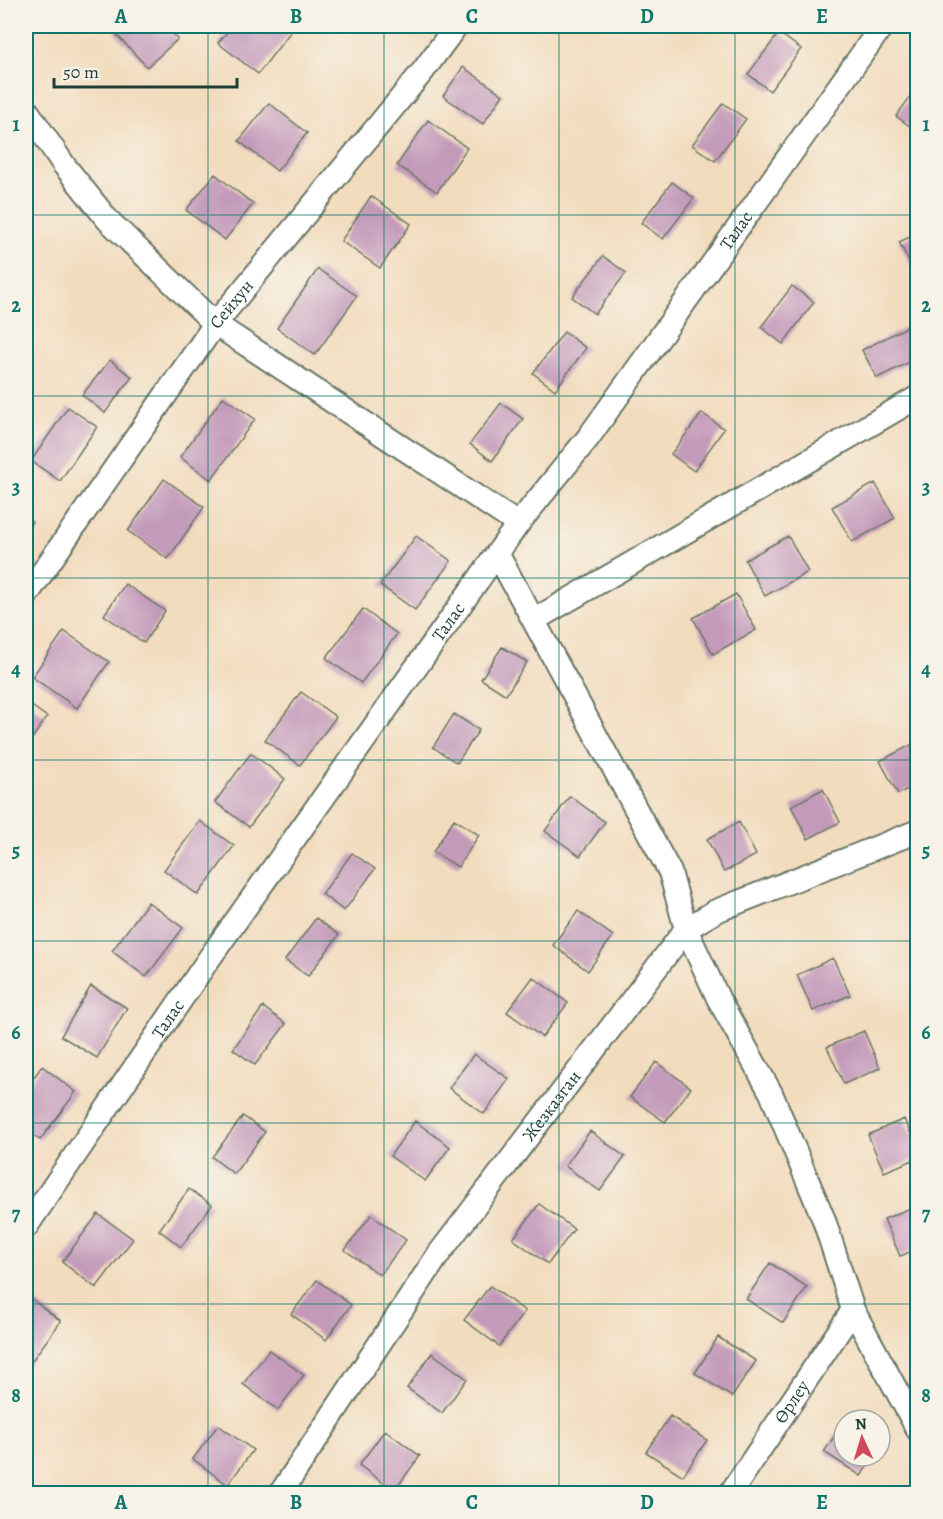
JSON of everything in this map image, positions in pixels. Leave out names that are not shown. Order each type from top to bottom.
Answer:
[{"type":"street","name":"Сейхун","points":[[26,596],[215,324],[416,80],[456,26]]},
{"type":"street","name":"Талас","points":[[26,1227],[206,963],[518,524],[588,438],[882,26]]},
{"type":"street","points":[[26,109],[64,165],[106,219],[215,324],[518,524]]},
{"type":"street","points":[[534,620],[918,397]]},
{"type":"street","points":[[498,555],[670,872],[686,929],[719,999],[771,1093],[824,1220],[853,1310],[918,1430]]},
{"type":"street","name":"Жезказган","points":[[279,1494],[438,1255],[686,929],[716,911],[918,831]]},
{"type":"street","name":"Өрлеу","points":[[730,1494],[853,1310]]},
{"type":"building","points":[[123,26],[165,26],[178,39],[147,67],[115,33]]},
{"type":"building","points":[[232,26],[295,26],[258,74],[218,43]]},
{"type":"building","points":[[779,33],[801,49],[770,91],[748,74]]},
{"type":"building","points":[[463,67],[503,95],[483,124],[443,96]]},
{"type":"building","points":[[918,87],[918,132],[896,116]]},
{"type":"building","points":[[269,103],[307,133],[277,171],[239,141]]},
{"type":"building","points":[[723,103],[746,119],[715,161],[692,145]]},
{"type":"building","points":[[428,120],[467,148],[437,192],[397,165]]},
{"type":"building","points":[[215,174],[253,204],[225,240],[186,210]]},
{"type":"building","points":[[672,182],[694,198],[663,239],[641,223]]},
{"type":"building","points":[[371,196],[411,224],[380,268],[341,241]]},
{"type":"building","points":[[918,233],[918,269],[914,271],[899,242]]},
{"type":"building","points":[[603,256],[626,273],[595,314],[572,297]]},
{"type":"building","points":[[318,269],[357,296],[315,355],[277,328]]},
{"type":"building","points":[[792,286],[814,302],[783,344],[761,327]]},
{"type":"building","points":[[916,322],[918,358],[877,378],[862,350]]},
{"type":"building","points":[[564,332],[586,348],[555,390],[533,373]]},
{"type":"building","points":[[110,360],[132,377],[105,413],[82,395]]},
{"type":"building","points":[[223,397],[255,419],[211,480],[180,457]]},
{"type":"building","points":[[501,403],[523,419],[492,461],[470,444]]},
{"type":"building","points":[[68,407],[97,427],[60,481],[31,461]]},
{"type":"building","points":[[702,413],[724,429],[694,471],[671,454]]},
{"type":"building","points":[[164,479],[204,507],[168,559],[128,531]]},
{"type":"building","points":[[875,483],[895,518],[852,542],[832,507]]},
{"type":"building","points":[[26,517],[32,522],[26,531]]},
{"type":"building","points":[[416,536],[451,561],[415,610],[380,585]]},
{"type":"building","points":[[788,536],[808,572],[765,596],[745,560]]},
{"type":"building","points":[[125,584],[165,611],[144,643],[104,615]]},
{"type":"building","points":[[736,594],[756,630],[713,654],[693,618]]},
{"type":"building","points":[[363,609],[397,634],[361,683],[326,658]]},
{"type":"building","points":[[64,631],[109,662],[77,708],[32,677]]},
{"type":"building","points":[[502,647],[527,662],[506,695],[481,679]]},
{"type":"building","points":[[301,692],[336,717],[300,765],[265,740]]},
{"type":"building","points":[[26,702],[47,717],[26,747]]},
{"type":"building","points":[[454,714],[479,730],[457,763],[433,747]]},
{"type":"building","points":[[913,744],[918,753],[918,784],[898,794],[880,761]]},
{"type":"building","points":[[251,753],[285,779],[249,827],[215,802]]},
{"type":"building","points":[[823,789],[840,822],[808,839],[791,806]]},
{"type":"building","points":[[570,796],[605,822],[580,856],[545,831]]},
{"type":"building","points":[[454,819],[479,835],[458,867],[433,852]]},
{"type":"building","points":[[200,821],[234,846],[198,895],[164,870]]},
{"type":"building","points":[[739,822],[756,855],[724,872],[707,839]]},
{"type":"building","points":[[352,853],[375,869],[344,911],[322,894]]},
{"type":"building","points":[[148,902],[183,928],[146,977],[112,951]]},
{"type":"building","points":[[578,911],[613,936],[588,971],[553,945]]},
{"type":"building","points":[[316,918],[339,935],[308,976],[285,960]]},
{"type":"building","points":[[833,958],[850,995],[813,1011],[797,975]]},
{"type":"building","points":[[533,977],[568,1003],[542,1037],[507,1012]]},
{"type":"building","points":[[91,986],[127,1008],[97,1058],[61,1036]]},
{"type":"building","points":[[263,1007],[286,1024],[255,1065],[233,1049]]},
{"type":"building","points":[[864,1031],[880,1068],[844,1084],[827,1047]]},
{"type":"building","points":[[474,1054],[509,1079],[484,1114],[449,1088]]},
{"type":"building","points":[[656,1062],[691,1088],[665,1122],[630,1097]]},
{"type":"building","points":[[42,1066],[76,1092],[40,1140],[26,1129],[26,1088]]},
{"type":"building","points":[[243,1116],[265,1132],[234,1174],[212,1157]]},
{"type":"building","points":[[904,1119],[918,1149],[918,1158],[884,1172],[868,1135]]},
{"type":"building","points":[[415,1121],[450,1147],[425,1181],[390,1156]]},
{"type":"building","points":[[590,1131],[625,1157],[600,1191],[565,1166]]},
{"type":"building","points":[[189,1189],[212,1205],[181,1247],[159,1230]]},
{"type":"building","points":[[539,1204],[574,1229],[548,1264],[513,1239]]},
{"type":"building","points":[[918,1205],[918,1249],[900,1256],[884,1219]]},
{"type":"building","points":[[98,1214],[133,1239],[96,1288],[62,1262]]},
{"type":"building","points":[[371,1215],[406,1240],[380,1275],[345,1250]]},
{"type":"building","points":[[770,1263],[807,1287],[783,1323],[746,1299]]},
{"type":"building","points":[[317,1280],[351,1305],[326,1340],[291,1314]]},
{"type":"building","points":[[490,1286],[525,1311],[499,1346],[464,1320]]},
{"type":"building","points":[[27,1296],[61,1321],[26,1369],[26,1298]]},
{"type":"building","points":[[718,1337],[756,1361],[732,1397],[695,1373]]},
{"type":"building","points":[[269,1350],[304,1375],[278,1410],[243,1384]]},
{"type":"building","points":[[432,1353],[467,1379],[442,1413],[407,1388]]},
{"type":"building","points":[[670,1416],[707,1440],[683,1476],[646,1452]]},
{"type":"building","points":[[218,1425],[253,1450],[228,1485],[193,1459]]},
{"type":"building","points":[[385,1430],[420,1456],[394,1491],[359,1465]]},
{"type":"building","points":[[832,1440],[832,1457],[824,1452]]},
{"type":"building","points":[[849,1468],[866,1468],[861,1476]]}]
